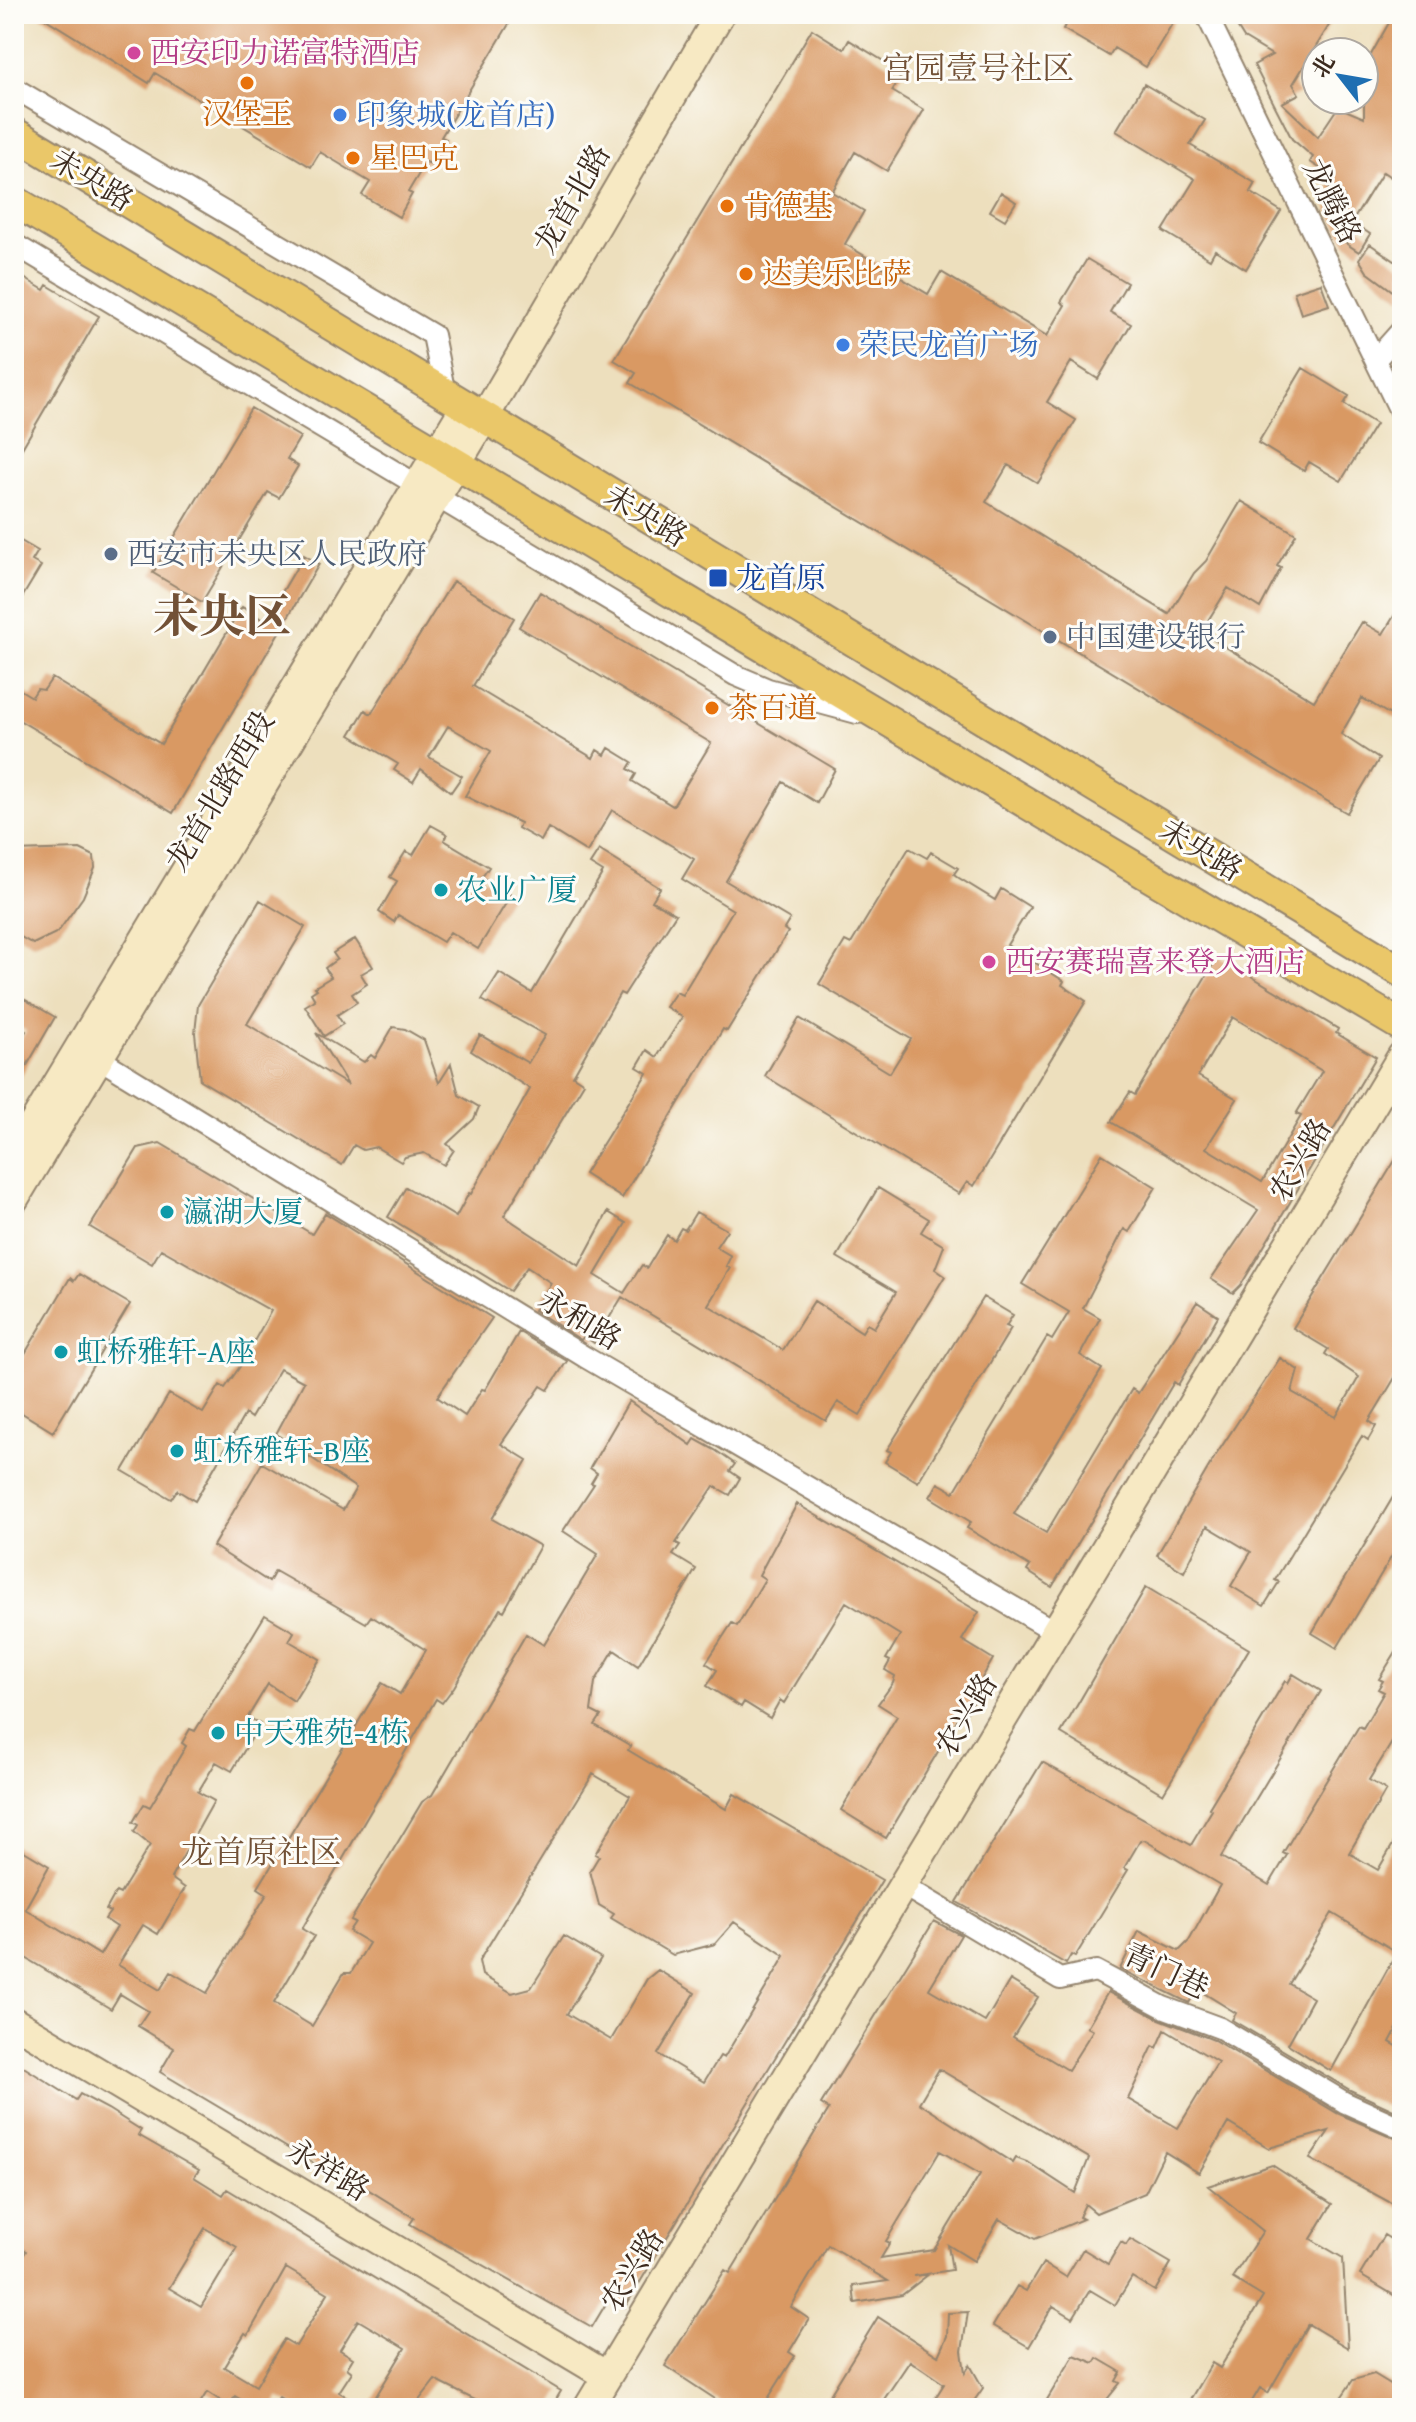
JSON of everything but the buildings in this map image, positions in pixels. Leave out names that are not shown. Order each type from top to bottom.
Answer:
[{"type":"main road","name":"未央路","points":[[14,133],[1402,972]]},
{"type":"main road","name":"未央路","points":[[14,201],[1402,1026]]},
{"type":"street","name":"龙首北路","points":[[465,407],[720,14]]},
{"type":"street","name":"龙腾路","points":[[1206,14],[1377,358],[1402,415]]},
{"type":"street","points":[[14,88],[433,335],[465,407]]},
{"type":"street","points":[[14,244],[735,675],[768,689],[839,707],[902,729]]},
{"type":"street","points":[[1377,358],[1402,330]]},
{"type":"street","name":"龙首北路西段","points":[[14,1199],[90,1052],[447,456],[465,407]]},
{"type":"street","name":"龙首北路西段","points":[[14,1156],[90,1052]]},
{"type":"street","name":"永和路","points":[[90,1052],[585,1357],[1056,1632]]},
{"type":"street","name":"农兴路","points":[[588,2408],[1402,1056]]},
{"type":"street","name":"青门巷","points":[[904,1886],[1060,1979],[1096,1971],[1163,2007],[1220,2028],[1344,2102],[1402,2128]]},
{"type":"street","name":"永祥路","points":[[14,2022],[607,2376]]},
{"type":"place","name":"西安印力诺富特酒店","points":[[134,53]]},
{"type":"place","name":"汉堡王","points":[[247,83]]},
{"type":"place","name":"印象城(龙首店)","points":[[340,115]]},
{"type":"place","name":"星巴克","points":[[353,158]]},
{"type":"place","name":"肯德基","points":[[727,206]]},
{"type":"place","name":"达美乐比萨","points":[[746,274]]},
{"type":"place","name":"荣民龙首广场","points":[[843,345]]},
{"type":"place","name":"西安市未央区人民政府","points":[[111,554]]},
{"type":"place","name":"龙首原","points":[[718,578]]},
{"type":"place","name":"中国建设银行","points":[[1050,637]]},
{"type":"place","name":"茶百道","points":[[712,708]]},
{"type":"place","name":"农业广厦","points":[[441,890]]},
{"type":"place","name":"西安赛瑞喜来登大酒店","points":[[989,962]]},
{"type":"place","name":"瀛湖大厦","points":[[167,1212]]},
{"type":"place","name":"虹桥雅轩-A座","points":[[61,1352]]},
{"type":"place","name":"虹桥雅轩-B座","points":[[177,1451]]},
{"type":"place","name":"中天雅苑-4栋","points":[[218,1733]]},
{"type":"district","name":"宫园壹号社区","points":[[978,68]]},
{"type":"district","name":"未央区","points":[[222,616]]},
{"type":"district","name":"龙首原社区","points":[[261,1852]]}]
